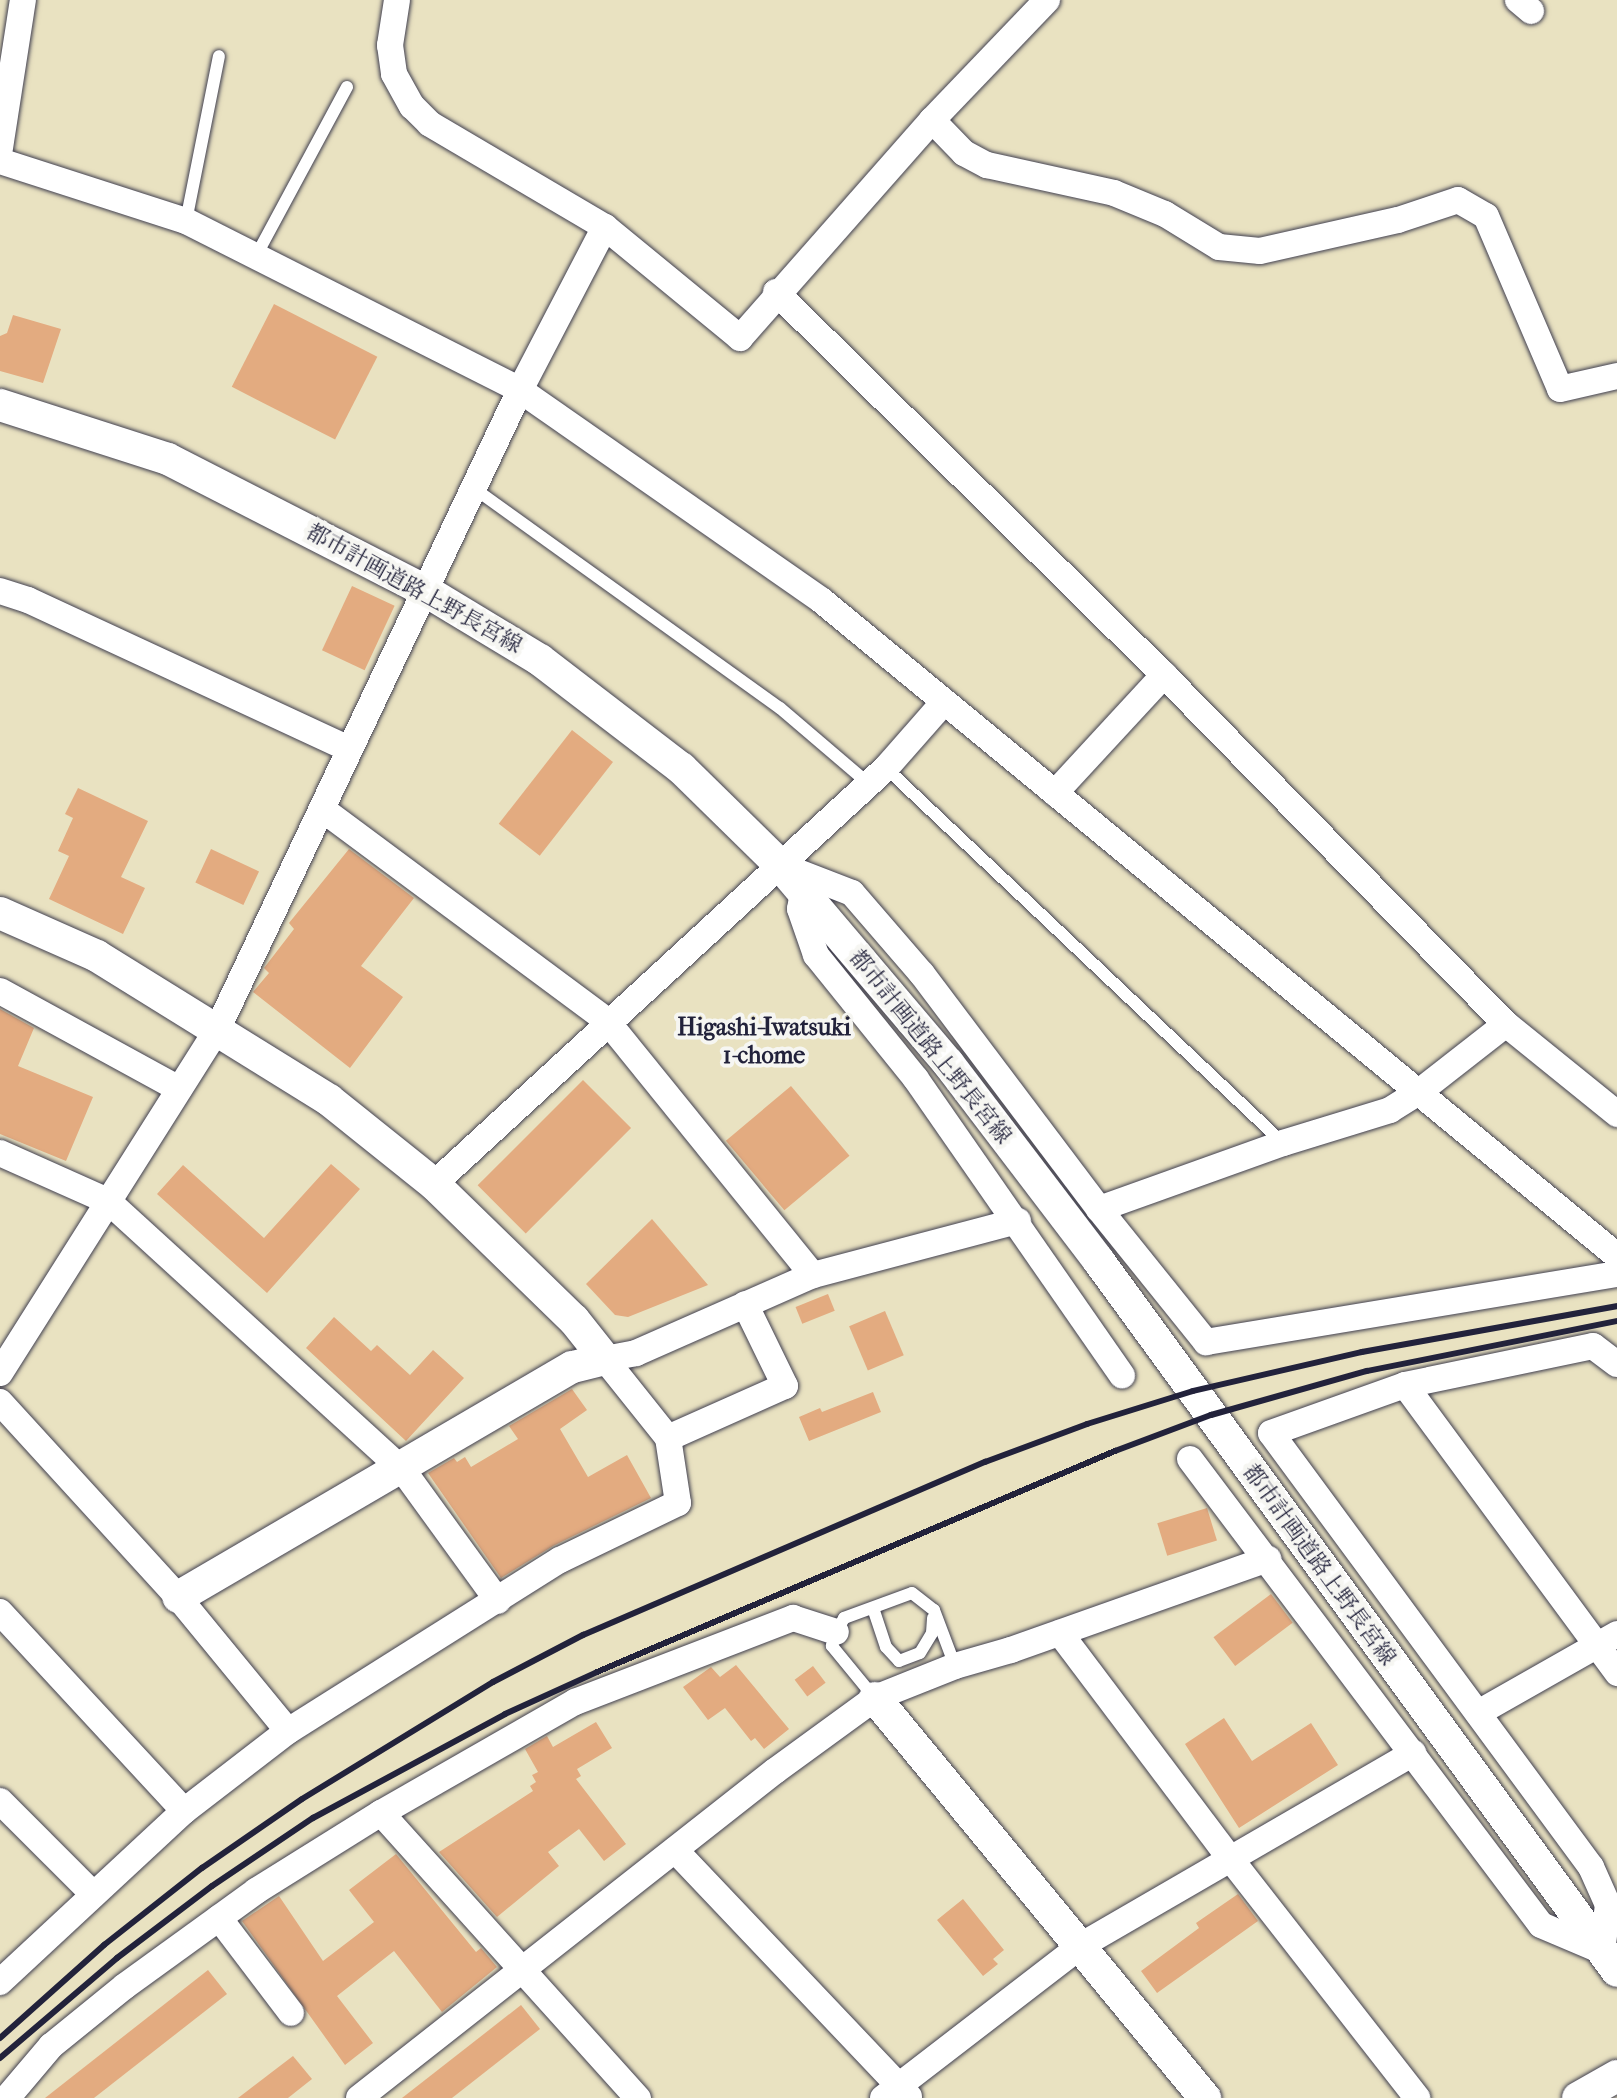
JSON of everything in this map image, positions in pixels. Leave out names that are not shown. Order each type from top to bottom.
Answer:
[{"type":"street","points":[[0,148],[23,0]]},
{"type":"street","points":[[397,0],[390,45],[394,74],[412,106],[430,124],[605,227],[740,338],[776,292],[932,120],[1047,0]]},
{"type":"street","points":[[932,120],[964,153],[987,165],[1114,193],[1165,214],[1219,247],[1260,251],[1398,220],[1458,200],[1486,216],[1560,389],[1617,376]]},
{"type":"street","points":[[0,161],[186,221],[520,390],[821,600],[1617,1256]]},
{"type":"street","points":[[0,1373],[218,1028],[520,390],[605,227]]},
{"type":"street","points":[[776,292],[1164,675],[1506,1024],[1617,1114]]},
{"type":"street","name":"都市計画道路上野長宮線","points":[[0,405],[168,459],[426,591],[540,660],[681,768],[780,865],[948,1063],[1098,1260],[1609,1961]]},
{"type":"street","points":[[0,591],[28,600],[349,749]]},
{"type":"street","points":[[1055,793],[1164,675]]},
{"type":"street","points":[[434,1184],[607,1021],[878,776],[944,702]]},
{"type":"street","points":[[322,809],[607,1021],[813,1275]]},
{"type":"street","points":[[780,865],[852,893],[922,974],[1099,1209],[1206,1342],[1617,1274]]},
{"type":"street","points":[[803,892],[800,909],[816,955],[916,1079],[1018,1221],[1122,1375]]},
{"type":"street","points":[[0,913],[97,956],[218,1028],[329,1100],[434,1184],[574,1320],[668,1438],[678,1503],[560,1560],[288,1731],[184,1811],[2,1976]]},
{"type":"street","points":[[0,991],[179,1089]]},
{"type":"street","points":[[1099,1209],[1283,1143],[1390,1110],[1419,1092],[1506,1024]]},
{"type":"street","points":[[0,1153],[108,1201],[402,1469],[498,1601]]},
{"type":"street","points":[[178,1597],[572,1367],[636,1353],[813,1275],[1018,1221]]},
{"type":"street","points":[[668,1438],[785,1386],[745,1304]]},
{"type":"street","points":[[1190,1459],[1541,1925],[1609,1961],[1608,1905],[1591,1867],[1271,1433],[1405,1385],[1593,1346],[1617,1364]]},
{"type":"street","points":[[1405,1385],[1606,1640],[1617,1673]]},
{"type":"street","points":[[0,1402],[178,1597],[288,1731]]},
{"type":"street","points":[[359,2098],[675,1850],[875,1698],[955,1666],[1060,1633],[1268,1559]]},
{"type":"street","points":[[0,1612],[184,1811]]},
{"type":"street","points":[[7,2098],[51,2046],[219,1918],[381,1813],[575,1702],[793,1618],[836,1632]]},
{"type":"street","points":[[1060,1633],[1417,2098]]},
{"type":"street","points":[[1478,1713],[1606,1640]]},
{"type":"street","points":[[875,1698],[1082,1945],[1205,2098]]},
{"type":"street","points":[[675,1850],[897,2094],[1082,1945],[1413,1753]]},
{"type":"street","points":[[0,1801],[92,1893]]},
{"type":"street","points":[[381,1813],[521,1972],[638,2098]]},
{"type":"street","points":[[219,1918],[291,2013]]},
{"type":"street","points":[[1578,2098],[1617,2076]]},
{"type":"lane","points":[[186,221],[219,56]]},
{"type":"lane","points":[[256,256],[347,87]]},
{"type":"lane","points":[[475,489],[878,776],[1283,1143]]},
{"type":"lane","points":[[875,1698],[832,1646],[844,1618],[912,1593],[934,1610],[955,1666]]},
{"type":"lane","points":[[873,1608],[886,1647],[899,1661],[920,1653],[932,1633],[934,1610]]},
{"type":"building","points":[[274,304],[377,357],[335,440],[232,387]]},
{"type":"building","points":[[13,315],[61,329],[43,383],[0,371],[0,336],[7,333]]},
{"type":"building","points":[[352,586],[395,606],[365,670],[322,650]]},
{"type":"building","points":[[572,730],[613,762],[540,856],[499,824]]},
{"type":"building","points":[[78,788],[148,821],[121,877],[145,888],[123,934],[49,899],[69,856],[58,851],[73,818],[65,814]]},
{"type":"building","points":[[211,849],[259,871],[243,905],[195,883]]},
{"type":"building","points":[[349,849],[414,898],[361,966],[403,997],[350,1068],[253,992],[269,973],[264,968],[294,929],[289,923]]},
{"type":"building","points":[[0,1009],[34,1028],[18,1066],[93,1097],[66,1161],[0,1134]]},
{"type":"building","points":[[583,1080],[631,1128],[526,1233],[478,1185]]},
{"type":"building","points":[[791,1086],[849,1156],[784,1210],[726,1141]]},
{"type":"building","points":[[331,1164],[360,1189],[267,1293],[157,1194],[183,1165],[264,1238]]},
{"type":"building","points":[[652,1219],[708,1285],[628,1317],[615,1315],[586,1284]]},
{"type":"building","points":[[828,1294],[835,1311],[802,1324],[796,1307]]},
{"type":"building","points":[[885,1311],[904,1355],[868,1370],[849,1326]]},
{"type":"building","points":[[334,1317],[371,1351],[377,1345],[410,1375],[433,1350],[464,1378],[406,1441],[306,1348]]},
{"type":"building","points":[[572,1389],[587,1410],[560,1429],[588,1477],[627,1455],[651,1498],[553,1546],[501,1578],[428,1473],[454,1458],[457,1462],[465,1457],[471,1467],[518,1439],[509,1426]]},
{"type":"building","points":[[873,1392],[881,1412],[809,1441],[799,1417],[820,1408],[822,1412]]},
{"type":"building","points":[[1207,1508],[1217,1541],[1167,1556],[1157,1523]]},
{"type":"building","points":[[1271,1594],[1293,1623],[1235,1666],[1213,1637]]},
{"type":"building","points":[[736,1665],[789,1729],[764,1749],[755,1738],[751,1741],[725,1708],[708,1720],[683,1687],[711,1667],[720,1677]]},
{"type":"building","points":[[813,1666],[826,1683],[807,1697],[795,1680]]},
{"type":"building","points":[[1224,1718],[1252,1761],[1311,1723],[1338,1765],[1239,1828],[1185,1744]]},
{"type":"building","points":[[596,1722],[612,1748],[577,1769],[581,1776],[576,1779],[626,1844],[604,1861],[579,1829],[548,1852],[559,1866],[497,1917],[439,1852],[533,1791],[530,1786],[536,1782],[532,1775],[538,1772],[525,1749],[547,1736],[553,1747]]},
{"type":"building","points":[[396,1854],[476,1952],[481,1948],[497,1967],[442,2012],[394,1951],[337,1996],[373,2043],[345,2065],[242,1921],[279,1896],[323,1961],[374,1922],[349,1890]]},
{"type":"building","points":[[1238,1894],[1258,1921],[1157,1993],[1141,1971],[1199,1928],[1196,1923]]},
{"type":"building","points":[[963,1899],[1004,1950],[993,1959],[998,1964],[983,1976],[937,1920]]},
{"type":"building","points":[[208,1970],[227,1994],[94,2098],[45,2098]]},
{"type":"building","points":[[521,2005],[540,2029],[452,2098],[402,2098]]},
{"type":"building","points":[[293,2056],[312,2079],[288,2098],[238,2098]]},
{"type":"railway","points":[[0,2038],[104,1945],[202,1868],[302,1799],[493,1682],[583,1635],[985,1462],[1087,1424],[1193,1391],[1362,1352],[1617,1306]]},
{"type":"railway","points":[[0,2058],[117,1958],[212,1886],[313,1818],[505,1714],[597,1672],[1115,1451],[1211,1415],[1367,1371],[1617,1321]]},
{"type":"district","name":"Higashi-Iwatsuki 1-chome","points":[[764,1042]]}]
